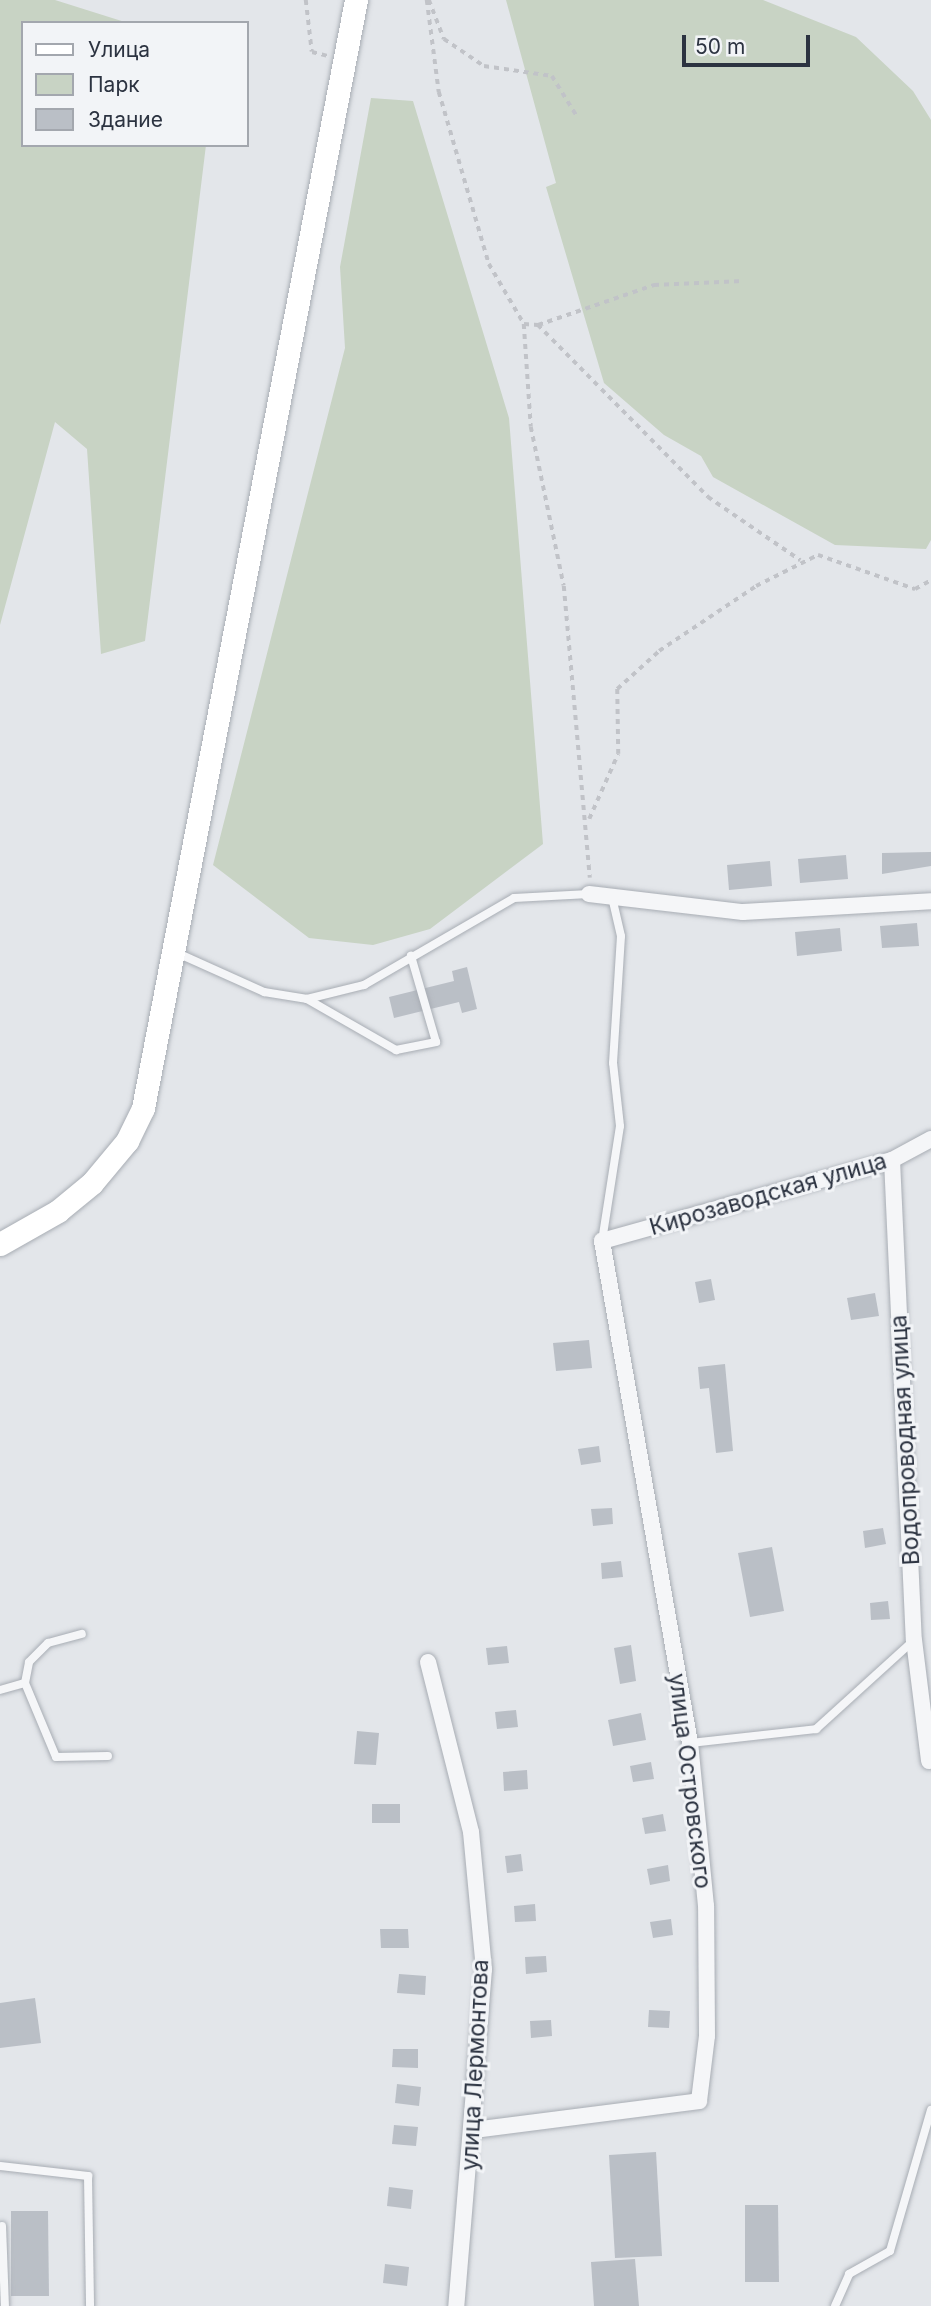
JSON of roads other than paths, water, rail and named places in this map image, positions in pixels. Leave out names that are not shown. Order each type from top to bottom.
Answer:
[{"type":"main road","points":[[0,1244],[58,1211],[92,1183],[127,1141],[143,1108],[356,0]]},
{"type":"street","points":[[589,894],[743,912],[931,901]]},
{"type":"street","name":"Кирозаводская улица","points":[[602,1241],[892,1160],[931,1139]]},
{"type":"street","name":"Водопроводная улица","points":[[892,1160],[914,1640],[929,1761]]},
{"type":"street","name":"улица Островского","points":[[474,2130],[699,2101],[707,2036],[706,1906],[690,1743],[602,1241]]},
{"type":"street","name":"улица Лермонтова","points":[[428,1662],[471,1832],[484,1969],[474,2130],[456,2306]]},
{"type":"lane","points":[[307,999],[364,985],[514,898],[589,894]]},
{"type":"lane","points":[[602,1241],[620,1126],[612,1063],[621,936],[612,897]]},
{"type":"lane","points":[[172,951],[264,992],[307,999],[396,1050],[436,1042],[411,956]]},
{"type":"lane","points":[[82,1634],[48,1643],[29,1662],[25,1683],[56,1757],[108,1756]]},
{"type":"lane","points":[[690,1743],[816,1729],[914,1640]]},
{"type":"lane","points":[[0,1690],[25,1683]]},
{"type":"lane","points":[[835,2306],[849,2274],[890,2250],[931,2110]]},
{"type":"lane","points":[[0,2166],[88,2176],[90,2306]]},
{"type":"lane","points":[[2,2226],[5,2306]]}]
